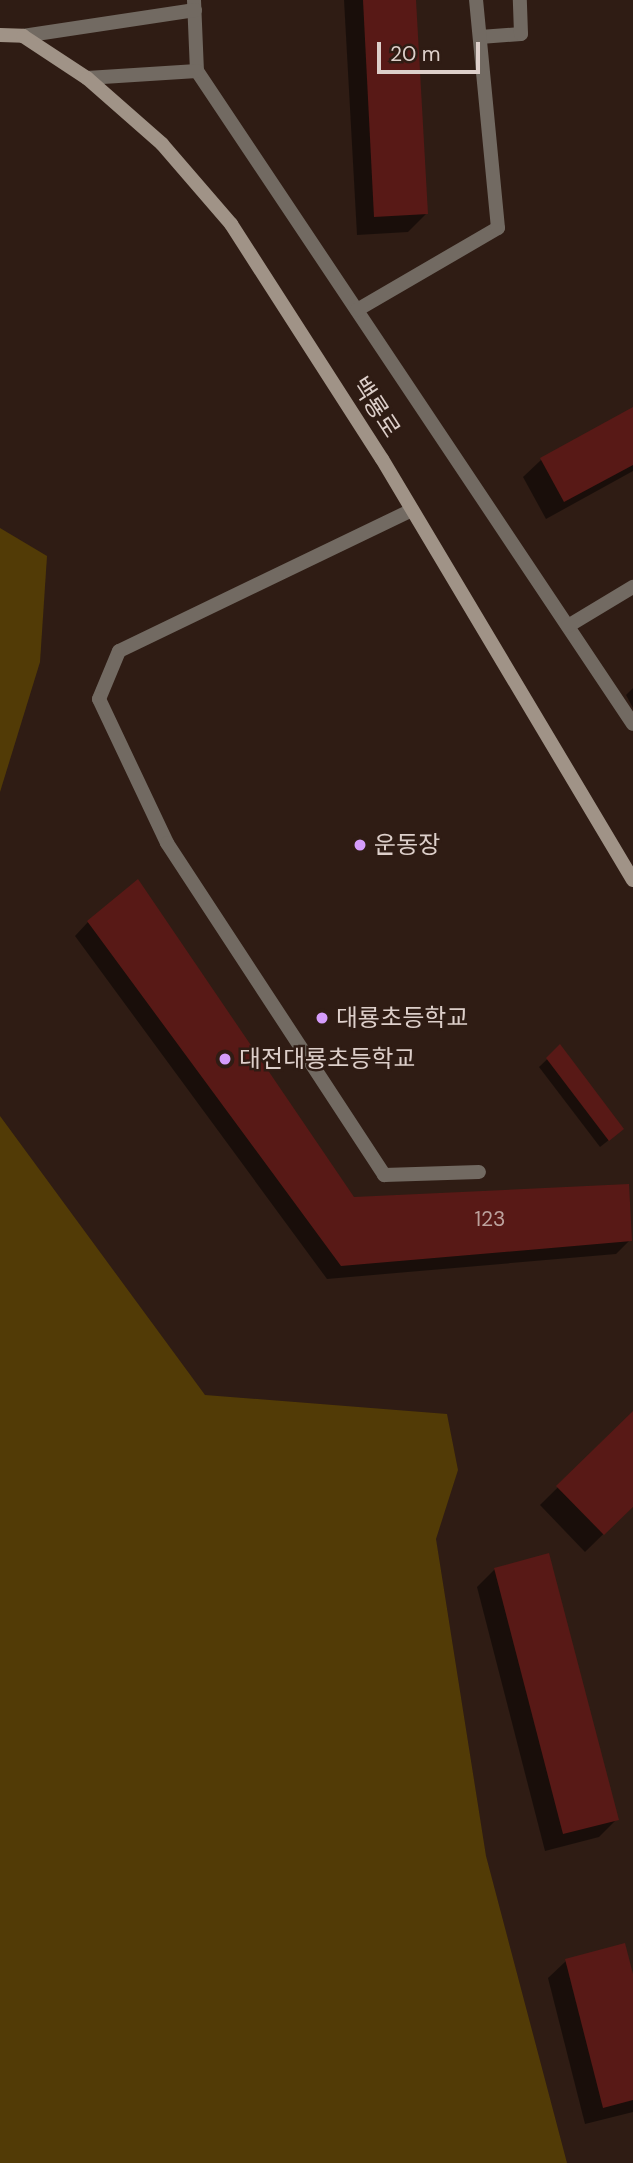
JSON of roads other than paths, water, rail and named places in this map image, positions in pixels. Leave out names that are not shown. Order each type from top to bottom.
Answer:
[{"type":"main road","points":[[0,35],[23,36]]},
{"type":"main road","name":"백룡로","points":[[23,36],[87,78],[162,144],[231,224],[412,510],[633,880]]},
{"type":"street","points":[[357,310],[498,228],[476,0]]},
{"type":"street","points":[[480,37],[522,34],[520,0]]},
{"type":"street","points":[[23,36],[194,5],[197,71],[633,724]]},
{"type":"street","points":[[87,78],[197,71]]},
{"type":"street","points":[[412,510],[118,651],[99,699],[167,843],[384,1175],[479,1172]]},
{"type":"street","points":[[568,626],[633,587]]},
{"type":"place","name":"운동장","points":[[360,845]]},
{"type":"place","name":"대룡초등학교","points":[[322,1018]]},
{"type":"place","name":"대전대룡초등학교","points":[[225,1059]]}]
